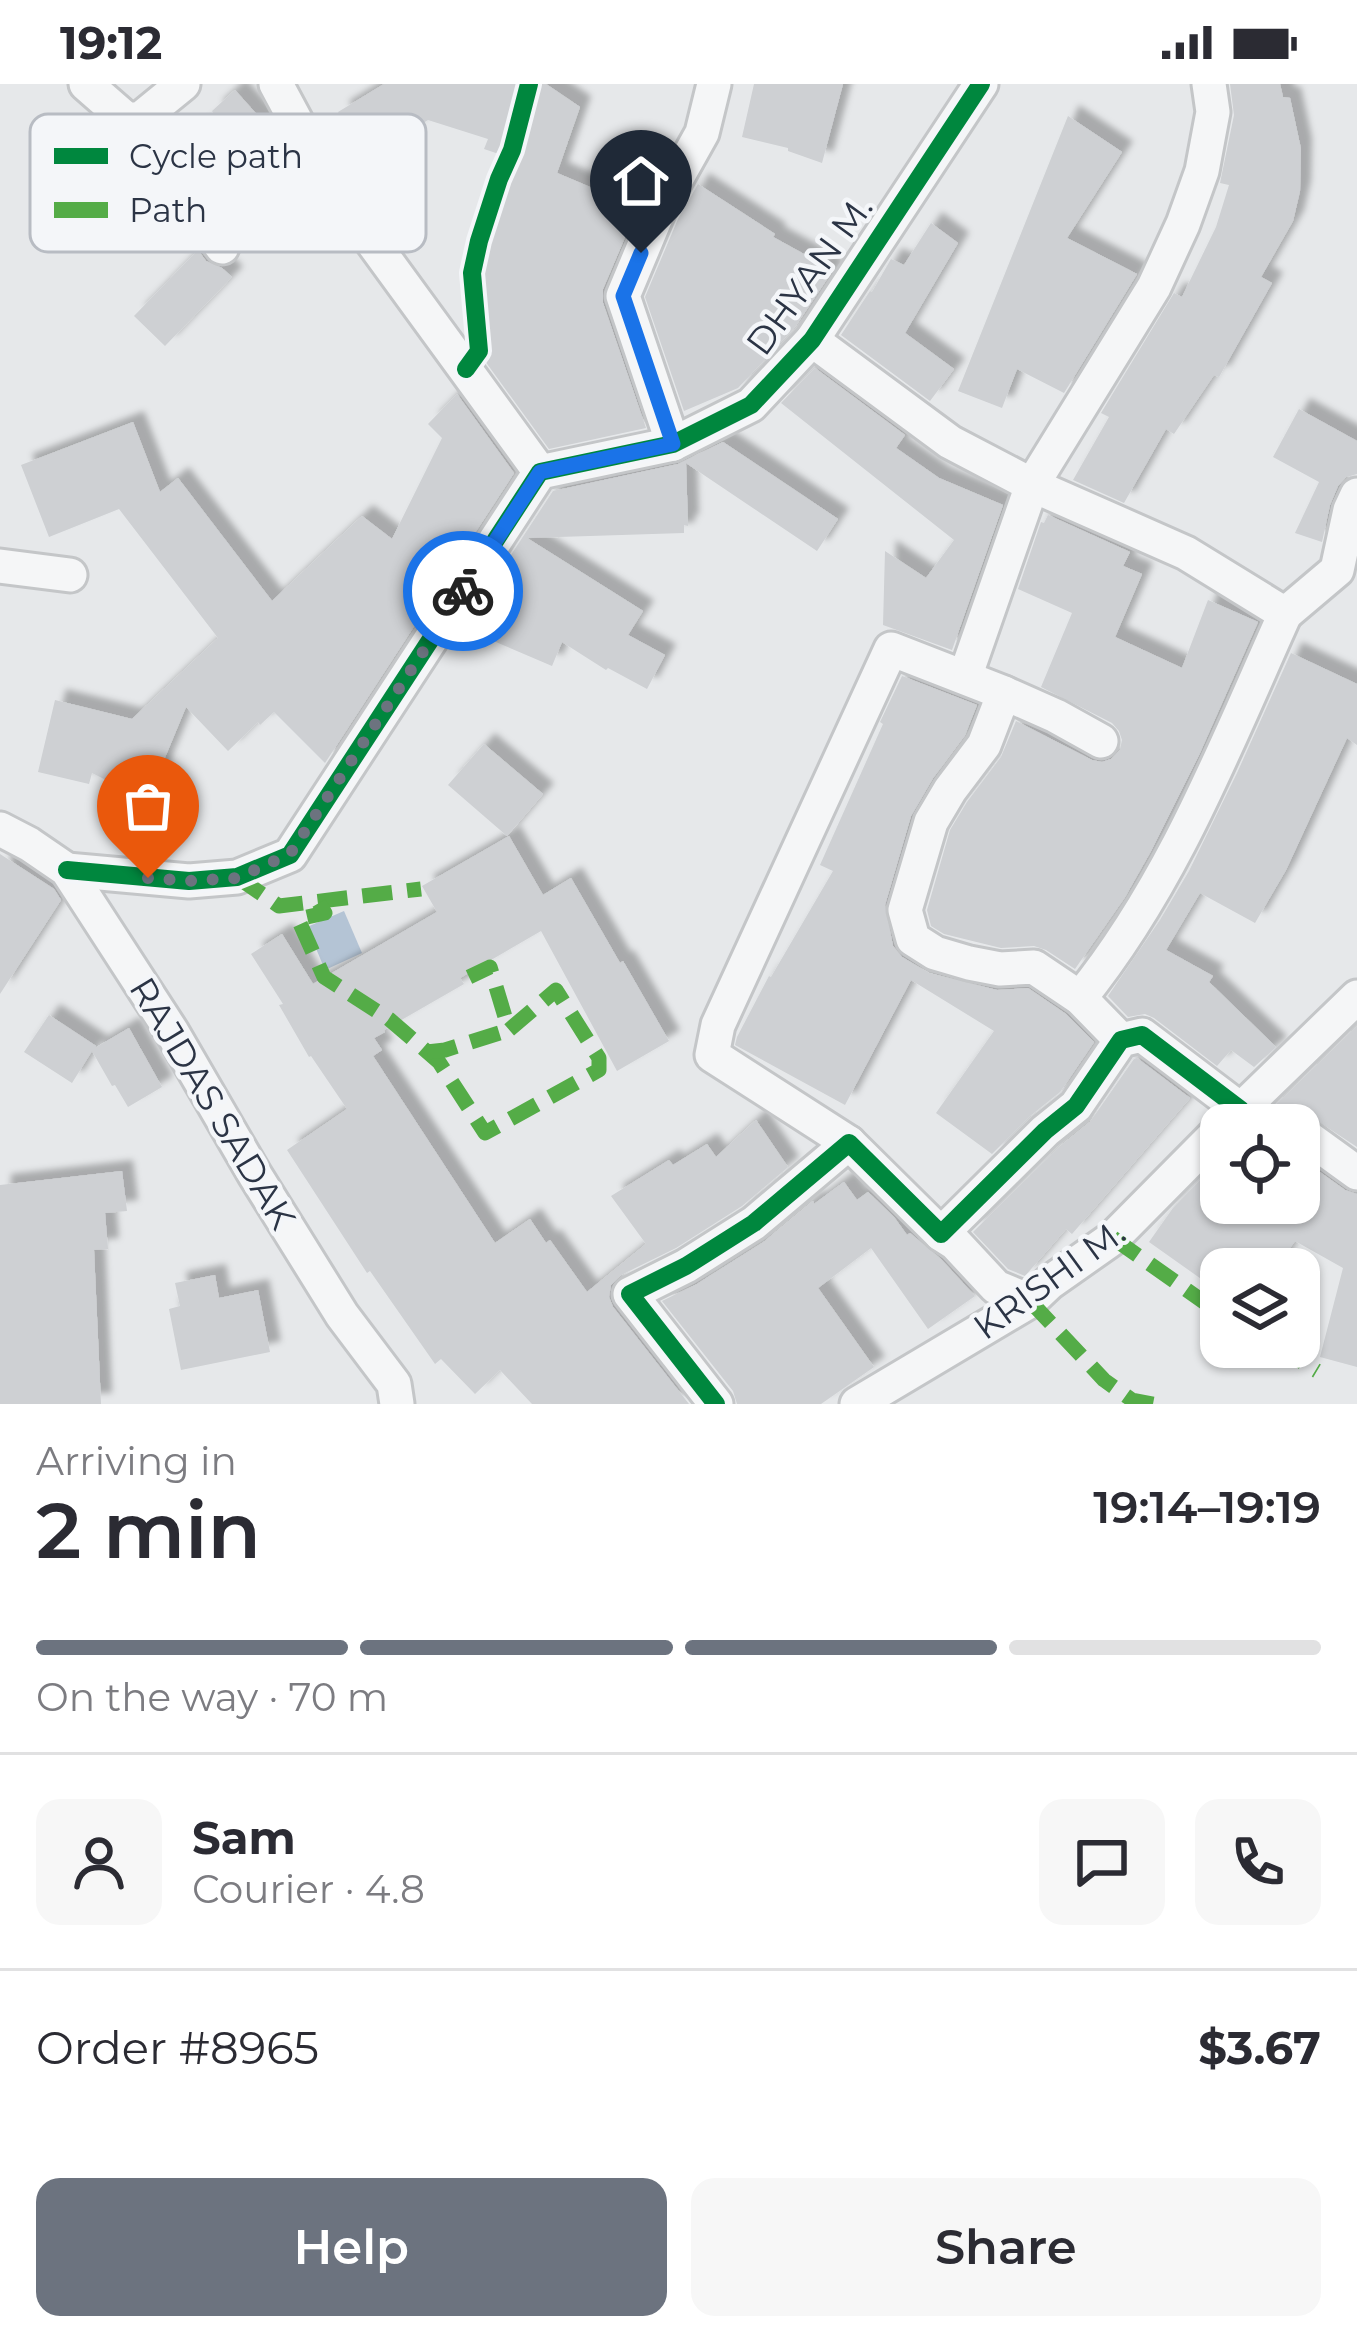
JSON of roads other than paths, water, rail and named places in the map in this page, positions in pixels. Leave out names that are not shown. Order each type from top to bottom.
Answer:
[{"type":"street","points":[[86,84],[120,114]]},
{"type":"street","points":[[146,114],[183,84]]},
{"type":"street","points":[[276,84],[292,114]]},
{"type":"street","points":[[673,444],[623,296],[659,210],[702,133],[714,84]]},
{"type":"street","name":"DHYAN M.","points":[[540,472],[673,444],[751,406],[812,340],[981,84]]},
{"type":"street","points":[[965,677],[1032,485],[1154,287],[1183,224],[1202,171],[1213,112],[1209,84]]},
{"type":"street","points":[[67,870],[189,881],[237,878],[290,854],[540,472],[380,252]]},
{"type":"street","points":[[812,340],[950,442],[1032,485],[1186,553],[1285,614]]},
{"type":"street","points":[[1079,998],[1133,926],[1181,844],[1285,614],[1337,570],[1349,510],[1357,495]]},
{"type":"street","points":[[0,566],[70,574]]},
{"type":"street","points":[[1030,1301],[996,1287],[849,1143],[712,1055],[718,1025],[891,649],[1004,693],[1101,741]]},
{"type":"street","points":[[1004,693],[984,745],[931,823],[905,910],[914,939],[935,953],[1000,969],[1034,967],[1079,998],[1121,1040]]},
{"type":"street","name":"RAJDAS SADAK","points":[[0,829],[67,870],[395,1394]]},
{"type":"street","name":"KRISHI M.","points":[[1247,1104],[1357,997]]},
{"type":"street","points":[[940,1234],[1076,1106],[1121,1040],[1142,1035],[1212,1104]]},
{"type":"street","points":[[716,1404],[630,1294],[686,1266],[754,1222],[849,1143]]},
{"type":"street","points":[[1320,1146],[1357,1174]]},
{"type":"street","name":"KRISHI M.","points":[[857,1404],[1030,1301],[1113,1238],[1200,1150]]},
{"type":"street","points":[[395,1394],[423,1404]]},
{"type":"water","points":[[344,911],[362,953],[325,970],[307,927]]}]
